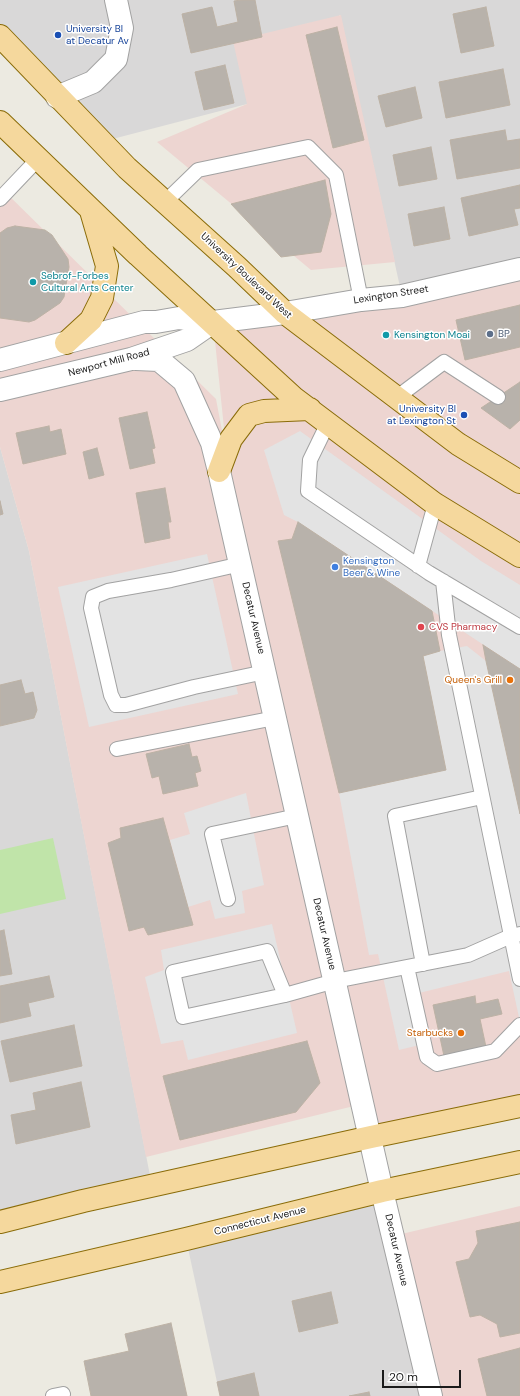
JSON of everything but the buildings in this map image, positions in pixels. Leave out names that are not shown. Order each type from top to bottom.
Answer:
[{"type":"main road","name":"University Boulevard West","points":[[0,36],[57,97],[127,168],[285,313],[458,444],[520,482]]},
{"type":"main road","points":[[0,122],[138,255],[213,322],[294,398],[435,504],[520,556]]},
{"type":"main road","points":[[66,343],[91,320],[102,298],[107,266],[91,210]]},
{"type":"main road","points":[[219,471],[231,439],[249,415],[264,411],[310,410]]},
{"type":"main road","points":[[0,1222],[370,1136],[520,1106]]},
{"type":"main road","name":"Connecticut Avenue","points":[[0,1282],[382,1192],[520,1162]]},
{"type":"street","points":[[57,97],[94,82],[116,59],[122,28],[116,0]]},
{"type":"street","name":"Lexington Street","points":[[285,313],[361,300],[402,296],[520,269]]},
{"type":"street","name":"Newport Mill Road","points":[[0,360],[144,322],[156,322],[178,318],[213,322],[285,313]]},
{"type":"street","name":"Newport Mill Road","points":[[0,390],[131,359],[187,340],[213,322]]},
{"type":"street","name":"Decatur Avenue","points":[[131,359],[158,360],[184,381],[212,444],[241,564],[382,1192],[431,1396]]},
{"type":"lane","points":[[165,202],[198,170],[308,147],[336,176],[361,300]]},
{"type":"lane","points":[[0,199],[38,159]]},
{"type":"lane","points":[[396,398],[444,362],[498,397]]},
{"type":"lane","points":[[328,423],[310,460],[308,491],[418,566],[520,627]]},
{"type":"lane","points":[[418,566],[435,504]]},
{"type":"lane","points":[[241,564],[171,580],[108,591],[93,597],[91,608],[111,695],[116,705],[126,705],[194,687],[265,672]]},
{"type":"lane","points":[[443,581],[450,635],[482,797],[515,935],[520,979]]},
{"type":"lane","points":[[118,749],[275,718]]},
{"type":"lane","points":[[423,964],[395,816],[482,797]]},
{"type":"lane","points":[[228,899],[212,834],[298,816]]},
{"type":"lane","points":[[285,995],[267,951],[173,972],[184,1017],[285,995],[335,981],[468,955],[515,935]]},
{"type":"lane","points":[[407,967],[427,1057],[437,1064],[495,1051],[520,1025]]},
{"type":"shaded area","points":[[0,0],[520,0],[520,269],[402,296],[340,15],[247,104],[101,142],[0,36]]},
{"type":"shaded area","points":[[341,15],[395,262],[311,270],[157,142],[247,104],[233,41]]},
{"type":"shaded area","points":[[0,187],[216,399],[227,457],[213,322],[520,269],[520,1106],[371,1137],[354,1106],[146,1157],[29,551],[0,447]]},
{"type":"shaded area","points":[[300,431],[481,561],[520,585],[520,669],[298,522],[284,515],[264,450]]},
{"type":"shaded area","points":[[0,447],[29,551],[152,1186],[0,1222]]},
{"type":"shaded area","points":[[207,554],[238,694],[89,727],[58,587]]},
{"type":"shaded area","points":[[467,646],[486,661],[520,814],[520,1022],[509,971],[419,993],[432,1042],[399,1050],[378,954],[369,955],[339,793],[446,770],[423,656]]},
{"type":"shaded area","points":[[246,793],[264,885],[242,891],[245,913],[215,919],[210,900],[188,907],[170,840],[190,834],[184,813]]},
{"type":"shaded area","points":[[272,924],[297,1033],[188,1060],[183,1040],[161,1044],[145,977],[164,970],[161,950]]},
{"type":"shaded area","points":[[382,1191],[431,1396],[220,1396],[186,1239]]},
{"type":"shaded area","points":[[520,1206],[520,1396],[431,1396],[393,1236]]},
{"type":"green space","points":[[53,838],[66,899],[0,914],[0,850]]},
{"type":"place","name":"University Bl at Decatur Av","points":[[58,35]]},
{"type":"place","name":"Sebrof-Forbes Cultural Arts Center","points":[[33,282]]},
{"type":"place","name":"BP","points":[[490,334]]},
{"type":"place","name":"Kensington Moai","points":[[386,335]]},
{"type":"place","name":"University Bl at Lexington St","points":[[464,415]]},
{"type":"place","name":"Kensington Beer & Wine","points":[[335,567]]},
{"type":"place","name":"CVS Pharmacy","points":[[421,627]]},
{"type":"place","name":"Queen's Grill","points":[[510,680]]},
{"type":"place","name":"Starbucks","points":[[461,1033]]}]
